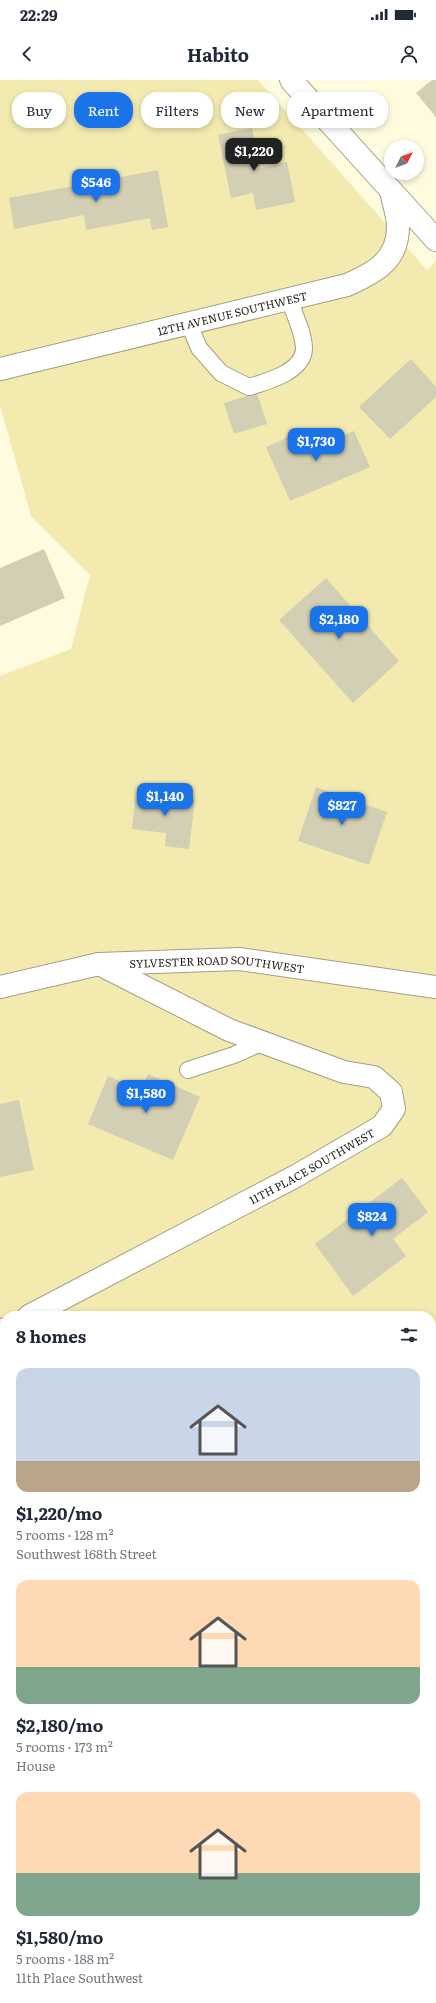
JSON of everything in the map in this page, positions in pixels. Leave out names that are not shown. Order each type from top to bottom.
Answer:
[{"type":"street","points":[[292,80],[436,240]]},
{"type":"street","name":"12TH AVENUE SOUTHWEST","points":[[0,369],[347,285],[371,274],[385,263],[395,248],[398,227],[390,190]]},
{"type":"street","name":"SYLVESTER ROAD SOUTHWEST","points":[[0,987],[100,964],[239,959],[436,987]]},
{"type":"street","name":"11TH PLACE SOUTHWEST","points":[[39,1311],[296,1176],[382,1126],[394,1109],[391,1092],[374,1077],[344,1072],[229,1030],[100,964]]},
{"type":"lane","points":[[189,324],[199,348],[221,373],[249,387],[268,381],[296,367],[304,351],[303,341],[289,299]]},
{"type":"lane","points":[[188,1070],[234,1055],[263,1042]]},
{"type":"shaded area","points":[[0,80],[258,80],[269,92],[221,92],[221,128],[279,128],[279,104],[287,113],[287,128],[301,128],[427,270],[436,261],[436,1311],[0,1311],[0,676],[71,649],[90,575],[31,516],[0,405]]},
{"type":"building","points":[[432,80],[436,80],[436,117],[416,93]]},
{"type":"building","points":[[252,128],[260,168],[287,162],[295,202],[256,210],[253,193],[231,198],[218,135]]},
{"type":"building","points":[[158,170],[168,227],[152,230],[150,218],[86,230],[84,215],[14,229],[9,198]]},
{"type":"building","points":[[411,359],[436,387],[436,397],[390,439],[359,407]]},
{"type":"building","points":[[257,393],[267,424],[234,434],[224,403]]},
{"type":"building","points":[[307,429],[314,448],[354,431],[370,467],[290,501],[266,447]]},
{"type":"building","points":[[44,549],[65,598],[0,626],[0,568]]},
{"type":"building","points":[[326,578],[399,661],[353,703],[279,620]]},
{"type":"building","points":[[316,787],[387,812],[369,865],[298,841]]},
{"type":"building","points":[[136,792],[195,799],[189,849],[165,846],[166,833],[132,829]]},
{"type":"building","points":[[148,1074],[200,1097],[173,1160],[88,1124],[108,1076],[141,1090]]},
{"type":"building","points":[[19,1100],[34,1170],[0,1177],[0,1104]]},
{"type":"building","points":[[402,1178],[428,1212],[393,1239],[406,1256],[353,1296],[315,1244]]}]
